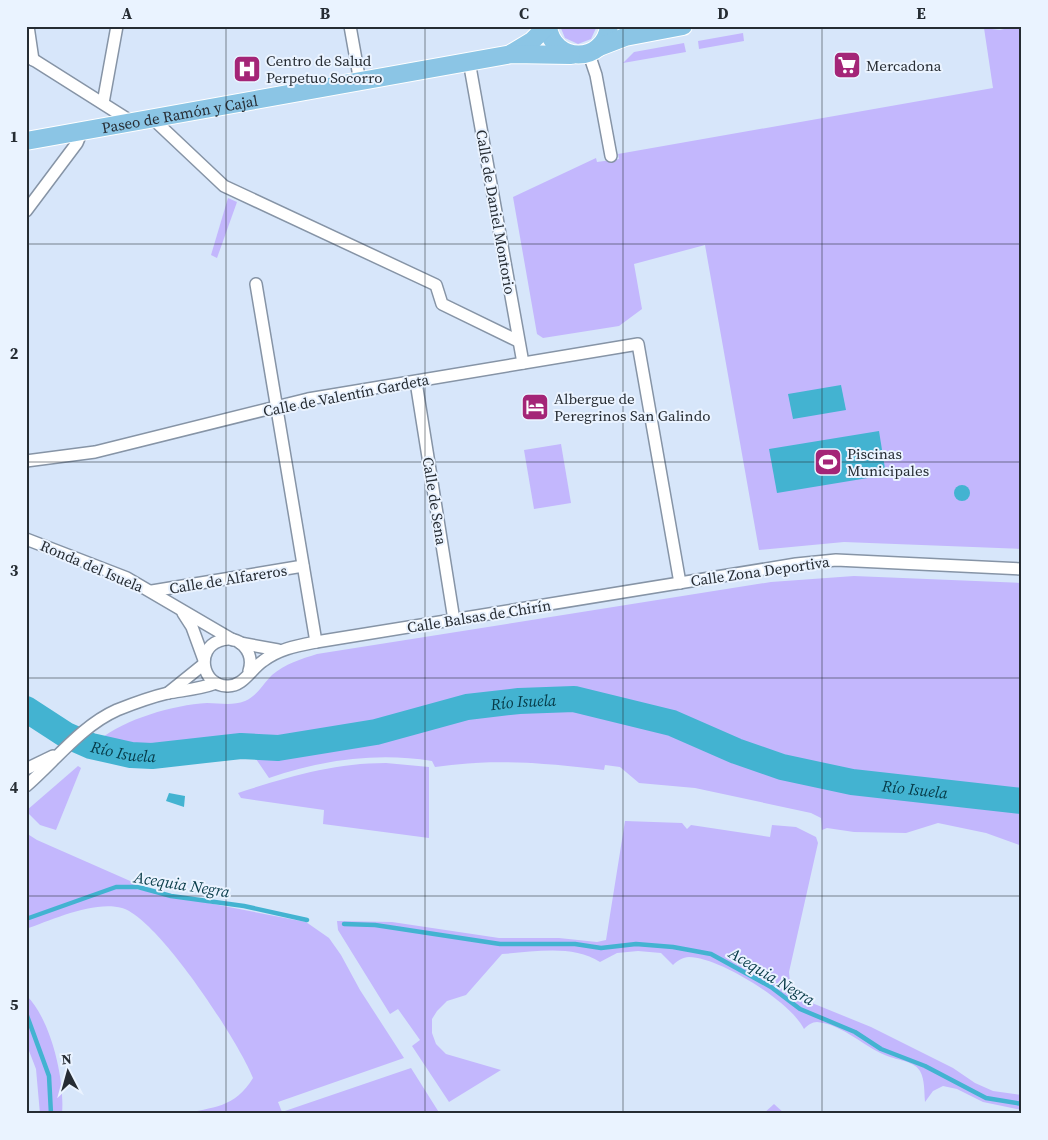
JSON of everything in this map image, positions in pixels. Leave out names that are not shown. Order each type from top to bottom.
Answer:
[{"type":"main road","name":"Paseo de Ramón y Cajal","points":[[512,54],[532,41],[548,26]]},
{"type":"main road","points":[[548,26],[550,37],[556,46],[572,55]]},
{"type":"main road","points":[[594,51],[606,38],[609,26]]},
{"type":"main road","points":[[594,51],[625,37],[683,26]]},
{"type":"main road","name":"Paseo de Ramón y Cajal","points":[[26,141],[512,54],[572,55],[594,51]]},
{"type":"street","points":[[28,26],[30,58],[132,122]]},
{"type":"street","points":[[103,103],[117,26]]},
{"type":"street","points":[[350,26],[360,82]]},
{"type":"street","points":[[594,51],[596,75],[611,156]]},
{"type":"street","name":"Calle de Daniel Montorio","points":[[469,61],[523,363]]},
{"type":"street","points":[[153,119],[224,186],[436,285],[442,304],[518,341]]},
{"type":"street","points":[[26,211],[77,143],[82,131]]},
{"type":"street","points":[[256,284],[316,642]]},
{"type":"street","name":"Calle de Valentín Gardeta","points":[[26,461],[95,452],[308,399],[638,344]]},
{"type":"street","name":"Calle Zona Deportiva","points":[[638,344],[680,583],[796,564],[836,560],[1022,569]]},
{"type":"street","name":"Calle de Sena","points":[[416,382],[454,620]]},
{"type":"street","name":"Ronda del Isuela","points":[[26,539],[127,578],[236,641]]},
{"type":"street","name":"Calle de Alfareros","points":[[152,591],[303,566]]},
{"type":"street","name":"Calle Balsas de Chirín","points":[[236,641],[278,650],[316,642],[680,583]]},
{"type":"street","name":"Ronda del Isuela","points":[[183,612],[195,635],[204,662]]},
{"type":"street","points":[[225,639],[236,641],[250,655],[250,671],[243,681],[236,685],[224,686],[216,683],[208,675],[204,662],[206,652],[214,643],[225,639]]},
{"type":"street","name":"Calle Balsas de Chirín","points":[[250,671],[278,650]]},
{"type":"street","points":[[168,693],[204,662]]},
{"type":"street","points":[[26,786],[87,730],[118,710],[168,693],[185,692],[216,683]]},
{"type":"street","points":[[26,769],[62,752]]},
{"type":"shaded area","points":[[560,26],[597,26],[591,39],[578,44],[565,38]]},
{"type":"shaded area","points":[[1022,26],[1022,549],[844,542],[759,550],[705,245],[634,264],[642,309],[619,326],[543,338],[537,334],[513,197],[596,158],[597,162],[619,159],[618,154],[993,88],[984,28],[1000,30]]},
{"type":"shaded area","points":[[743,33],[744,41],[699,49],[698,41]]},
{"type":"shaded area","points":[[684,43],[686,52],[623,63],[634,52]]},
{"type":"shaded area","points":[[228,198],[237,202],[217,258],[211,255]]},
{"type":"shaded area","points":[[561,444],[571,503],[534,509],[524,450]]},
{"type":"shaded area","points":[[854,576],[1022,583],[1022,846],[986,833],[938,823],[906,833],[854,832],[827,828],[822,830],[821,818],[811,813],[695,788],[639,783],[620,767],[605,765],[604,770],[520,762],[456,764],[435,767],[432,761],[391,757],[329,762],[269,778],[256,759],[265,740],[251,738],[227,739],[149,748],[113,745],[99,740],[122,726],[165,710],[194,704],[240,703],[257,693],[277,671],[293,662],[317,654],[771,582]]},
{"type":"shaded area","points":[[386,763],[429,767],[429,838],[323,824],[324,810],[241,798],[238,793],[293,776],[329,768]]},
{"type":"shaded area","points":[[78,766],[81,768],[56,830],[40,825],[26,811]]},
{"type":"shaded area","points":[[625,821],[682,823],[687,829],[691,825],[770,837],[772,825],[796,827],[816,837],[818,843],[789,972],[790,982],[794,990],[812,1003],[871,1027],[953,1068],[975,1083],[993,1091],[1022,1095],[1022,1110],[983,1102],[957,1089],[943,1086],[933,1091],[925,1102],[922,1075],[918,1068],[911,1063],[881,1053],[836,1027],[827,1024],[817,1022],[804,1029],[797,1018],[770,994],[718,964],[689,957],[680,959],[673,965],[661,953],[638,951],[617,953],[600,962],[589,956],[565,951],[552,950],[502,954],[466,995],[447,1001],[432,1019],[432,1033],[436,1044],[446,1054],[501,1070],[449,1102],[412,1046],[420,1040],[398,1009],[390,1014],[338,930],[337,921],[392,922],[499,938],[559,938],[597,942],[606,940]]},
{"type":"shaded area","points":[[26,833],[37,840],[137,884],[136,889],[306,922],[329,938],[404,1058],[278,1102],[282,1112],[411,1068],[440,1114],[182,1114],[222,1105],[239,1095],[253,1078],[245,1061],[196,983],[156,934],[137,917],[122,908],[111,906],[99,907],[73,912],[26,929]]},
{"type":"shaded area","points":[[26,995],[43,1019],[49,1034],[59,1068],[62,1114],[40,1114],[36,1069],[26,1043]]},
{"type":"shaded area","points":[[774,1104],[785,1114],[763,1114]]},
{"type":"water","points":[[841,385],[846,410],[793,419],[788,394]]},
{"type":"water","name":"Piscinas Municipales","points":[[879,431],[886,475],[777,493],[769,449]]},
{"type":"water","points":[[959,485],[965,485],[970,490],[968,499],[959,501],[954,496],[954,490]]},
{"type":"water","points":[[169,793],[185,796],[184,807],[166,801]]},
{"type":"waterway","name":"Río Isuela","points":[[26,709],[66,735],[91,746],[131,755],[152,756],[241,746],[278,748],[376,732],[467,707],[519,701],[574,699],[672,723],[736,751],[782,767],[852,782],[1022,801]]},
{"type":"waterway","name":"Acequia Negra","points":[[26,919],[116,887],[138,887],[171,896],[244,906],[307,920]]},
{"type":"waterway","name":"Acequia Negra","points":[[344,924],[375,925],[500,944],[575,944],[601,948],[636,944],[673,947],[711,954],[771,987],[800,1009],[855,1032],[881,1049],[925,1066],[986,1098],[1022,1104]]},
{"type":"waterway","points":[[26,1013],[49,1076],[51,1114]]},
{"type":"place","name":"Mercadona","points":[[847,65]]},
{"type":"place","name":"Centro de Salud Perpetuo Socorro","points":[[247,69]]},
{"type":"place","name":"Albergue de Peregrinos San Galindo","points":[[535,407]]},
{"type":"place","name":"Piscinas Municipales","points":[[828,462]]}]
